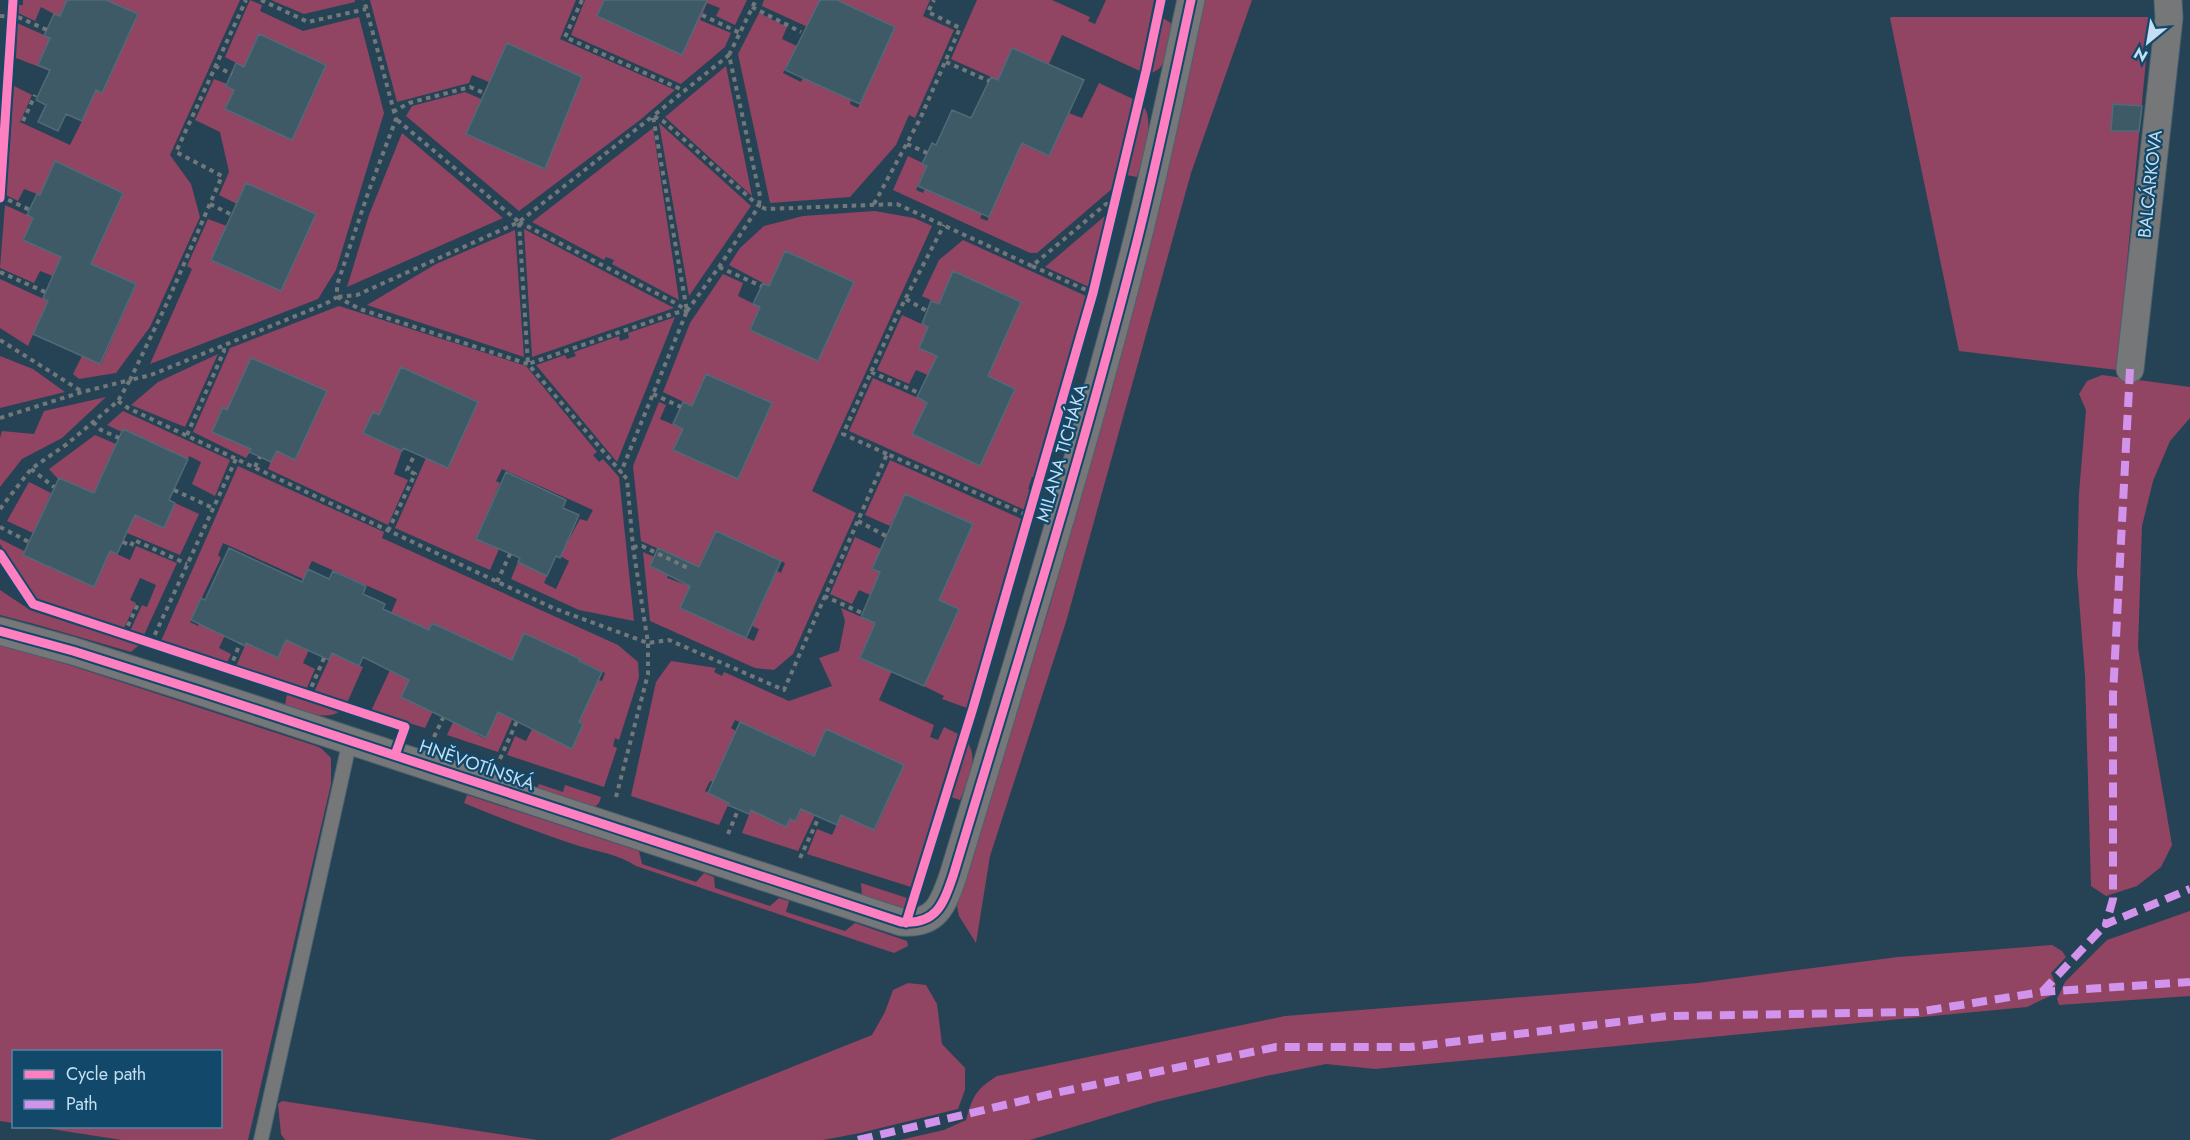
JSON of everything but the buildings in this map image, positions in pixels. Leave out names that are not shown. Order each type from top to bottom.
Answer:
[{"type":"street","name":"MILANA TICHÁKA","points":[[939,908],[953,876],[1078,459],[1135,249],[1191,0]]},
{"type":"street","name":"BALCÁRKOVA","points":[[2130,369],[2169,18],[2168,0]]},
{"type":"street","name":"HNĚVOTÍNSKÁ","points":[[0,632],[73,651],[350,740],[901,922],[916,924],[930,917],[939,908]]},
{"type":"lane","points":[[261,1140],[350,740]]},
{"type":"path","points":[[0,509],[31,469],[67,444],[118,401],[168,303],[222,176],[176,152],[246,0]]},
{"type":"path","points":[[261,0],[308,22],[366,9]]},
{"type":"path","points":[[364,0],[396,119],[519,222],[687,311]]},
{"type":"path","points":[[582,0],[565,37],[684,91]]},
{"type":"path","points":[[0,418],[82,392],[151,375],[326,304],[337,297],[357,295],[519,222],[729,55],[756,0]]},
{"type":"path","points":[[874,204],[907,144],[960,28],[928,12],[934,0]]},
{"type":"path","points":[[752,7],[801,32]]},
{"type":"path","points":[[0,16],[12,13],[46,30]]},
{"type":"path","points":[[11,27],[12,13]]},
{"type":"path","points":[[702,15],[740,33]]},
{"type":"path","points":[[621,472],[687,311],[759,206],[760,196],[729,55]]},
{"type":"path","points":[[946,62],[989,81]]},
{"type":"path","points":[[215,66],[232,74]]},
{"type":"path","points":[[393,112],[409,103],[470,87],[484,93]]},
{"type":"path","points":[[23,121],[35,95]]},
{"type":"path","points":[[653,116],[663,121],[759,206],[766,209],[897,204],[1093,294]]},
{"type":"path","points":[[653,116],[687,311]]},
{"type":"path","points":[[337,297],[337,285],[396,119]]},
{"type":"path","points":[[907,144],[927,153]]},
{"type":"path","points":[[2,161],[4,147]]},
{"type":"path","points":[[1112,215],[1117,193]]},
{"type":"path","points":[[0,194],[30,210]]},
{"type":"path","points":[[210,204],[232,215]]},
{"type":"path","points":[[1032,266],[1106,204],[1114,204]]},
{"type":"path","points":[[519,222],[528,364]]},
{"type":"path","points":[[944,225],[898,313],[843,434],[1029,516]]},
{"type":"path","points":[[719,267],[761,286]]},
{"type":"path","points":[[0,272],[45,292]]},
{"type":"path","points":[[1090,305],[1096,279]]},
{"type":"path","points":[[337,297],[360,309],[528,364],[627,479],[633,547],[648,643],[648,674],[616,797]]},
{"type":"path","points":[[906,299],[927,311]]},
{"type":"path","points":[[528,364],[675,313],[687,311]]},
{"type":"path","points":[[0,340],[82,392]]},
{"type":"path","points":[[187,435],[224,351],[223,344]]},
{"type":"path","points":[[871,372],[919,393]]},
{"type":"path","points":[[653,394],[681,407]]},
{"type":"path","points":[[118,401],[128,408],[554,608],[648,643],[669,640],[784,690],[887,454]]},
{"type":"path","points":[[93,422],[101,430],[119,438]]},
{"type":"path","points":[[388,531],[415,474],[407,470],[415,453]]},
{"type":"path","points":[[255,467],[260,457]]},
{"type":"path","points":[[138,639],[187,564],[236,459]]},
{"type":"path","points":[[31,469],[54,487]]},
{"type":"path","points":[[174,490],[213,508]]},
{"type":"path","points":[[1025,527],[1032,505]]},
{"type":"path","points":[[857,521],[886,536]]},
{"type":"path","points":[[0,527],[29,542]]},
{"type":"path","points":[[123,542],[131,546],[134,540],[187,564]]},
{"type":"path","points":[[633,547],[642,546],[688,568]]},
{"type":"path","points":[[497,582],[510,554]]},
{"type":"path","points":[[824,596],[862,613]]},
{"type":"path","points":[[138,604],[138,639]]},
{"type":"path","points":[[114,631],[162,647]]},
{"type":"path","points":[[230,669],[240,644]]},
{"type":"path","points":[[308,695],[324,658]]},
{"type":"path","points":[[218,665],[241,673]]},
{"type":"path","points":[[297,692],[318,699]]},
{"type":"path","points":[[434,737],[443,718]]},
{"type":"path","points":[[500,759],[517,722]]},
{"type":"path","points":[[728,834],[738,810]]},
{"type":"path","points":[[800,858],[819,817]]},
{"type":"shaded area","points":[[23,0],[240,0],[170,155],[191,184],[200,217],[150,327],[116,373],[79,379],[73,374],[82,356],[101,364],[136,285],[91,264],[123,193],[55,161],[47,180],[67,259],[58,278],[40,271],[34,283],[0,268],[5,205],[27,215],[37,194],[24,189],[18,201],[6,195],[14,86],[32,95],[20,122],[70,145],[82,121],[36,100],[50,71],[16,58],[17,23],[44,35],[54,14],[41,7],[35,21],[18,13],[18,5],[23,5]]},
{"type":"shaded area","points":[[250,0],[262,5],[260,11],[303,31],[359,17],[384,113],[336,270],[318,299],[150,364],[192,269],[187,266],[208,219],[227,226],[237,204],[219,195],[229,172],[220,132],[195,120],[214,79],[227,84],[236,63],[225,57]]},
{"type":"shaded area","points":[[271,0],[355,0],[355,2],[304,14]]},
{"type":"shaded area","points":[[370,0],[576,0],[560,39],[675,90],[640,120],[519,211],[406,116],[412,106],[465,92],[481,99],[489,82],[472,75],[469,83],[397,102]]},
{"type":"shaded area","points":[[585,0],[747,0],[735,25],[716,16],[720,8],[707,3],[700,20],[731,33],[725,47],[681,84],[571,35]]},
{"type":"shaded area","points":[[764,0],[820,0],[812,29],[762,6]]},
{"type":"shaded area","points":[[837,0],[930,0],[923,16],[954,30],[915,118],[909,115],[896,145],[850,197],[770,203],[738,54],[759,13],[787,27],[782,39],[799,47],[790,68],[786,66],[783,73],[801,82],[803,78],[851,100],[850,104],[858,108],[895,27]]},
{"type":"shaded area","points":[[977,0],[1052,0],[1090,17],[1088,21],[1095,24],[1106,0],[1154,0],[1140,71],[1062,35],[1049,64],[1012,48],[998,80],[951,59]]},
{"type":"shaded area","points":[[1205,0],[1252,0],[1191,173],[1066,622],[990,856],[976,943],[959,916],[957,906],[1051,602],[1110,395],[1163,185]]},
{"type":"shaded area","points":[[1891,17],[2150,17],[2125,284],[2130,285],[2117,370],[1959,351]]},
{"type":"shaded area","points":[[1163,18],[1172,24],[1173,28],[1169,48],[1165,61],[1151,73]]},
{"type":"shaded area","points":[[726,66],[752,196],[665,117]]},
{"type":"shaded area","points":[[1099,83],[1133,99],[1113,188],[1037,253],[1030,253],[893,190],[908,156],[931,167],[922,175],[916,190],[923,193],[925,189],[982,214],[980,218],[987,221],[1022,143],[1049,156],[1069,113],[1082,118]]},
{"type":"shaded area","points":[[1143,106],[1147,112],[1148,130],[1145,151],[1137,177],[1126,175]]},
{"type":"shaded area","points":[[659,123],[751,206],[689,296]]},
{"type":"shaded area","points":[[653,128],[679,300],[612,264],[614,260],[606,257],[604,260],[532,222]]},
{"type":"shaded area","points":[[402,133],[503,218],[347,287],[369,215]]},
{"type":"shaded area","points":[[875,211],[914,218],[932,226],[812,491],[856,513],[793,654],[774,670],[755,668],[650,621],[643,552],[672,565],[667,578],[690,586],[680,608],[754,641],[759,629],[752,626],[777,571],[781,573],[785,563],[716,531],[699,567],[641,541],[633,466],[659,402],[666,405],[660,419],[683,429],[673,450],[738,479],[772,403],[707,374],[692,406],[663,392],[690,323],[723,274],[743,283],[738,296],[760,307],[750,330],[818,361],[769,286],[729,265],[740,248],[764,226],[803,216]]},
{"type":"shaded area","points":[[1106,215],[1089,287],[1045,267]]},
{"type":"shaded area","points":[[524,229],[674,308],[532,357]]},
{"type":"shaded area","points":[[515,230],[524,357],[367,305],[436,264]]},
{"type":"shaded area","points":[[963,240],[1086,296],[1036,478],[1032,477],[1028,489],[1032,491],[1027,511],[849,431],[873,378],[927,402],[913,434],[980,466],[1015,389],[988,376],[1021,302],[953,272],[939,304],[922,296],[939,260]]},
{"type":"shaded area","points":[[0,279],[48,301],[28,346],[0,328]]},
{"type":"shaded area","points":[[339,306],[526,366],[597,452],[593,455],[599,462],[603,459],[619,477],[634,621],[579,610],[511,579],[518,562],[547,576],[544,583],[556,589],[569,561],[560,556],[580,519],[587,521],[593,510],[502,469],[496,481],[500,483],[476,539],[499,549],[490,570],[395,528],[426,458],[403,448],[394,474],[408,480],[388,525],[268,469],[271,461],[250,452],[246,458],[193,432],[230,348]]},
{"type":"shaded area","points":[[902,315],[928,327],[919,348],[948,360],[939,380],[916,370],[909,384],[877,370]]},
{"type":"shaded area","points":[[675,317],[617,462],[536,365],[565,355],[567,359],[576,356],[574,352],[619,336],[620,341],[629,338],[628,333]]},
{"type":"shaded area","points":[[218,354],[185,427],[131,405],[158,382]]},
{"type":"shaded area","points":[[0,356],[33,369],[65,392],[0,408]]},
{"type":"shaded area","points":[[2102,375],[2190,387],[2190,418],[2170,441],[2153,481],[2142,526],[2138,648],[2172,845],[2161,867],[2137,886],[2106,896],[2091,886],[2085,676],[2077,573],[2079,493],[2086,410],[2079,394],[2087,381]]},
{"type":"shaded area","points":[[106,397],[62,438],[22,459],[0,487],[2,431],[34,434],[44,411]]},
{"type":"shaded area","points":[[123,411],[230,460],[215,496],[192,484],[201,462],[189,456],[188,459],[123,429],[122,432],[107,425]]},
{"type":"shaded area","points":[[95,435],[116,444],[94,493],[58,479],[49,469]]},
{"type":"shaded area","points":[[890,460],[1024,520],[967,708],[942,699],[944,696],[924,686],[959,609],[939,600],[972,524],[905,494],[890,526],[865,515]]},
{"type":"shaded area","points":[[238,466],[384,532],[382,538],[618,645],[638,662],[639,677],[619,740],[615,738],[613,746],[617,748],[604,787],[507,755],[515,736],[526,741],[534,725],[572,748],[583,724],[579,722],[598,680],[602,681],[605,673],[525,633],[512,660],[432,623],[427,633],[435,707],[425,728],[371,711],[390,670],[392,671],[391,613],[397,599],[312,561],[303,579],[223,543],[218,555],[221,558],[190,622],[198,626],[200,621],[226,633],[219,648],[231,654],[227,663],[161,641]]},
{"type":"shaded area","points":[[29,482],[51,493],[33,533],[7,521]]},
{"type":"shaded area","points":[[175,503],[199,514],[180,555],[127,533],[125,510],[163,528]]},
{"type":"shaded area","points":[[855,537],[881,549],[872,569],[896,580],[886,602],[859,590],[852,604],[830,594]]},
{"type":"shaded area","points":[[0,539],[94,586],[110,551],[130,560],[136,546],[177,563],[144,635],[130,631],[142,605],[147,607],[156,585],[140,578],[130,600],[136,603],[124,628],[34,599],[0,544]]},
{"type":"shaded area","points":[[0,590],[30,610],[139,645],[131,652],[0,615]]},
{"type":"shaded area","points":[[841,608],[875,623],[860,657],[892,671],[879,700],[934,725],[930,737],[938,740],[944,727],[958,734],[911,887],[807,854],[817,829],[832,835],[841,815],[875,830],[904,765],[826,729],[814,755],[735,720],[731,728],[736,731],[713,782],[710,781],[705,791],[729,803],[719,825],[631,796],[656,682],[671,661],[716,668],[714,672],[722,676],[724,672],[789,701],[832,686],[819,658],[839,651],[845,621]]},
{"type":"shaded area","points":[[283,635],[310,648],[303,663],[315,669],[306,690],[236,666],[248,639]]},
{"type":"shaded area","points":[[0,645],[69,665],[322,749],[331,758],[331,784],[248,1140],[122,1140],[44,1128],[222,1128],[222,1050],[12,1050],[12,1123],[0,1121]]},
{"type":"shaded area","points":[[332,653],[363,667],[347,703],[314,692]]},
{"type":"shaded area","points":[[287,694],[339,712],[319,715],[305,712],[285,705]]},
{"type":"shaded area","points":[[496,704],[515,713],[498,752],[447,735],[454,720],[479,731],[477,735],[486,739],[496,716]]},
{"type":"shaded area","points":[[968,743],[972,764],[969,779],[960,800],[951,797]]},
{"type":"shaded area","points":[[539,784],[563,792],[565,785],[601,797],[595,807],[537,788]]},
{"type":"shaded area","points":[[467,795],[639,851],[642,864],[696,882],[704,873],[714,877],[715,888],[770,906],[779,898],[789,901],[786,912],[845,931],[855,923],[907,941],[908,946],[894,953],[636,866],[615,856],[550,836],[464,803]]},
{"type":"shaded area","points":[[801,796],[815,815],[798,851],[742,833],[752,807],[786,827],[790,819],[796,821],[801,810]]},
{"type":"shaded area","points":[[861,883],[907,898],[904,908],[862,895]]},
{"type":"shaded area","points":[[2190,911],[2190,996],[2059,1005],[2057,999],[2065,982],[2107,940]]},
{"type":"shaded area","points":[[2052,945],[2062,951],[2066,957],[2051,973],[2056,985],[2050,996],[2027,1007],[1375,1069],[1326,1064],[1156,1102],[1030,1140],[900,1140],[944,1130],[966,1120],[976,1094],[997,1076],[1285,1016],[1698,983],[1898,957]]},
{"type":"shaded area","points":[[908,983],[926,985],[937,1004],[942,1044],[965,1068],[965,1090],[958,1109],[823,1140],[609,1140],[872,1035],[885,1012],[893,990]]},
{"type":"shaded area","points":[[282,1101],[538,1140],[285,1140],[281,1134],[278,1104]]},
{"type":"marked path","points":[[2130,369],[2113,695],[2113,899],[2106,924],[2190,889]]},
{"type":"marked path","points":[[2042,992],[2106,924]]},
{"type":"marked path","points":[[858,1140],[1055,1093],[1276,1047],[1410,1047],[1667,1016],[1917,1012],[2042,992],[2190,982]]},
{"type":"cycle path","points":[[0,198],[13,0]]},
{"type":"cycle path","points":[[906,923],[973,708],[1093,293],[1161,0]]},
{"type":"cycle path","points":[[0,631],[73,651],[202,692],[901,922],[913,922],[930,916],[946,896],[953,876],[1093,407],[1143,218],[1191,0]]},
{"type":"cycle path","points":[[0,554],[33,604],[405,727],[395,755]]}]
